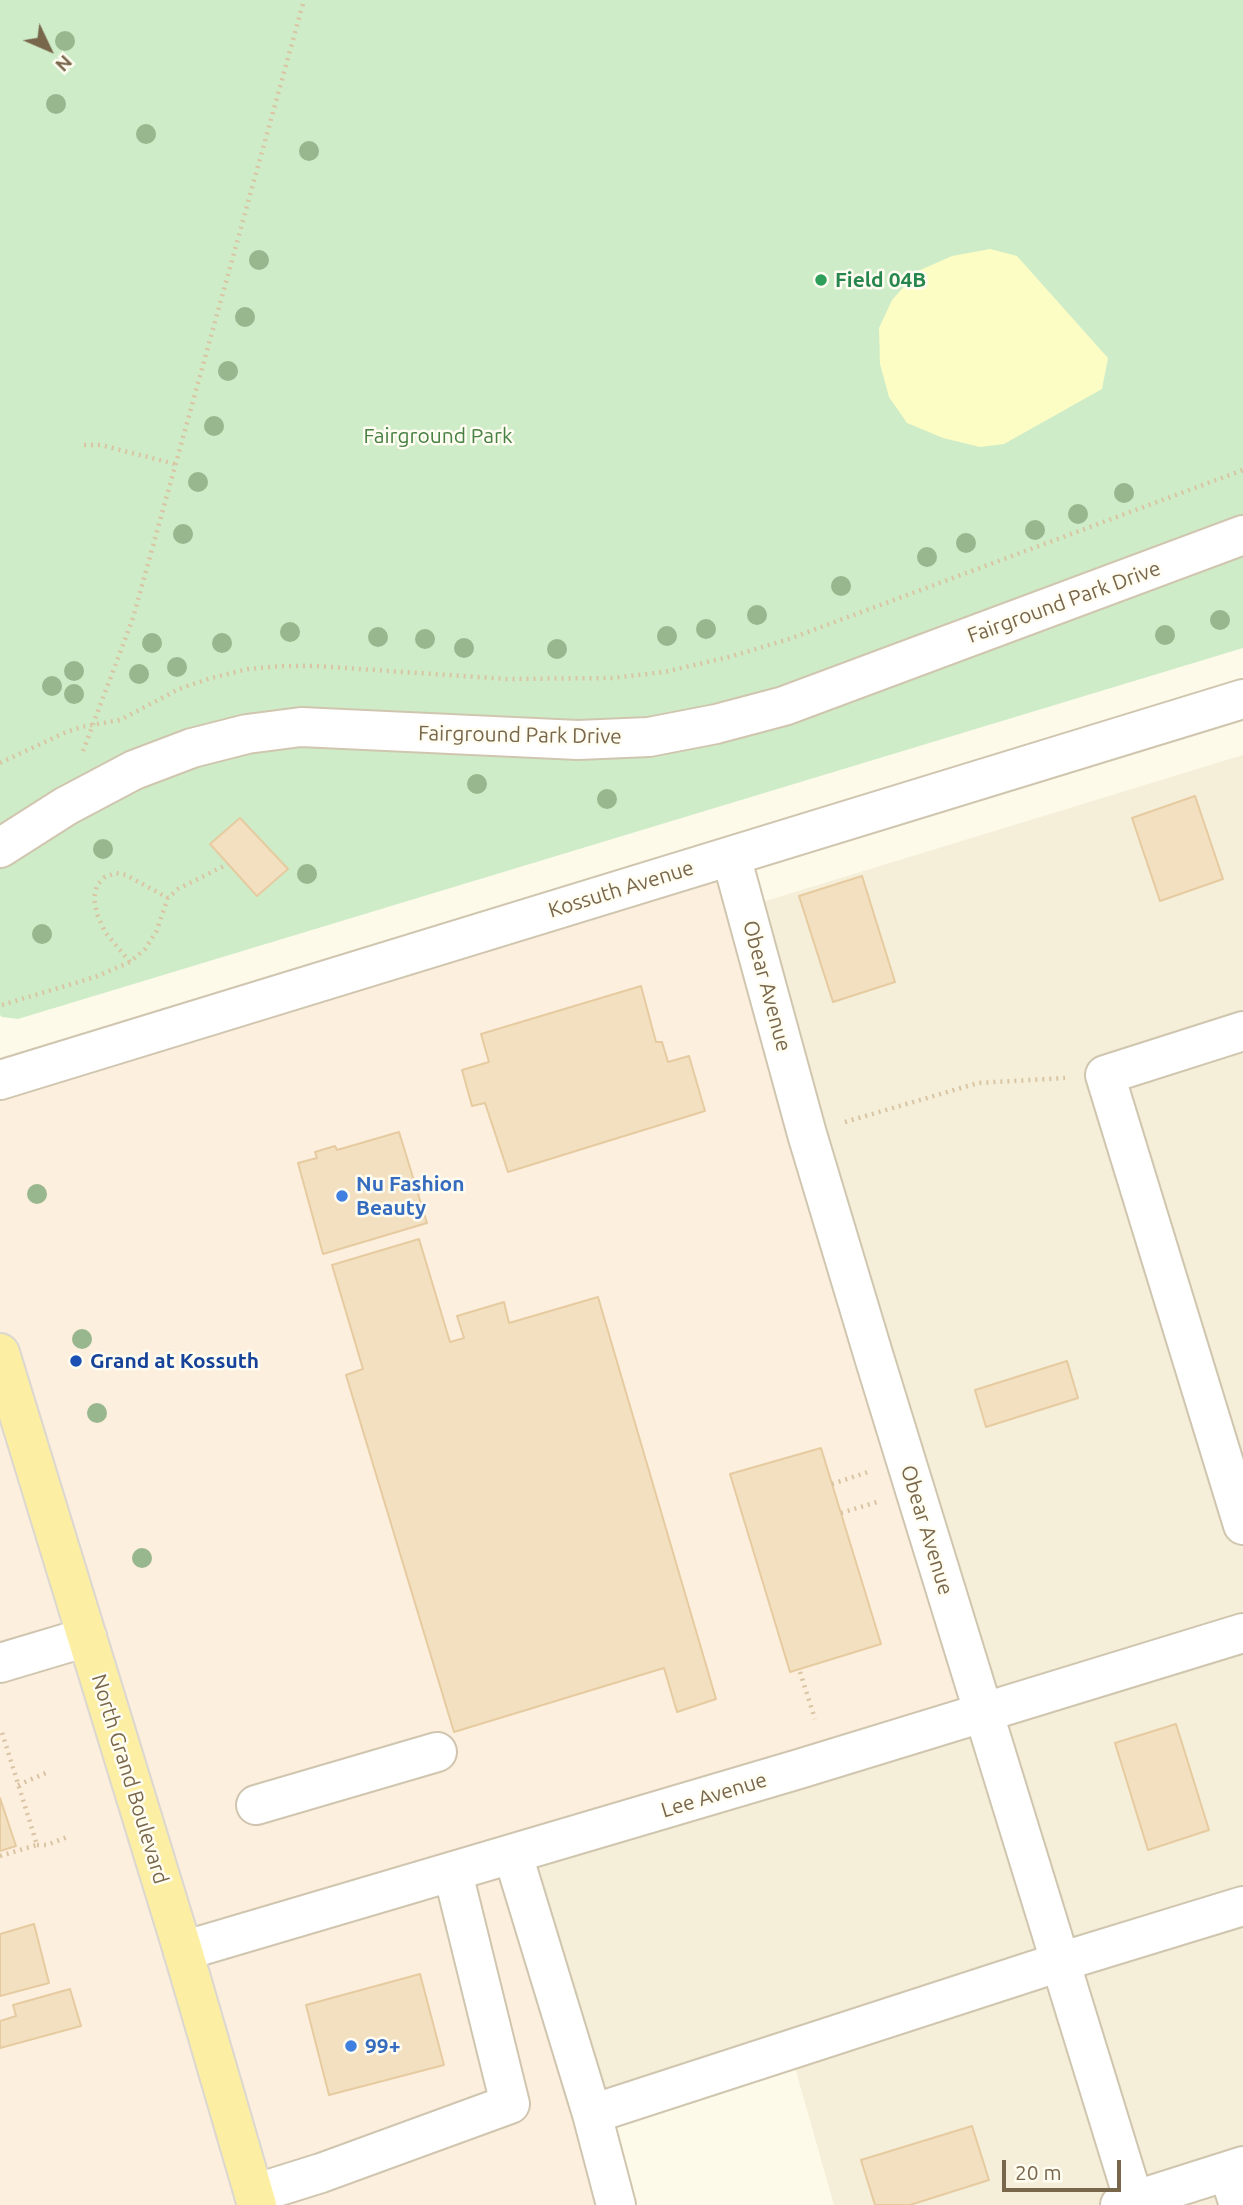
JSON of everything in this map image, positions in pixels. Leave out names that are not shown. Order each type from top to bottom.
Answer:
[{"type":"main road","name":"North Grand Boulevard","points":[[0,1353],[256,2199]]},
{"type":"street","name":"Fairground Park Drive","points":[[0,848],[66,806],[134,771],[192,748],[247,734],[301,727],[578,740],[649,737],[716,724],[784,706],[1243,535]]},
{"type":"street","name":"Kossuth Avenue","points":[[0,1080],[1243,699]]},
{"type":"street","name":"Obear Avenue","points":[[731,856],[807,1134],[1060,1962],[1127,2203]]},
{"type":"street","points":[[1243,1031],[1105,1075],[1243,1525]]},
{"type":"street","name":"Lee Avenue","points":[[183,1951],[983,1714],[1243,1633]]},
{"type":"street","points":[[0,1663],[87,1637]]},
{"type":"street","points":[[256,1805],[437,1752]]},
{"type":"street","points":[[513,1855],[593,2114],[616,2205]]},
{"type":"street","points":[[256,2199],[510,2104],[453,1873]]},
{"type":"street","points":[[593,2114],[1060,1962],[1243,1906]]},
{"type":"street","points":[[1127,2203],[1237,2181]]},
{"type":"path","points":[[82,754],[133,618],[304,0]]},
{"type":"path","points":[[84,445],[101,445],[175,464]]},
{"type":"path","points":[[0,763],[64,733],[120,720],[179,689],[248,669],[282,666],[370,668],[506,679],[612,678],[664,672],[729,657],[789,639],[1243,470]]},
{"type":"path","points":[[2,1005],[105,973],[130,962],[145,949],[156,932],[168,898],[178,889],[228,864]]},
{"type":"path","points":[[130,962],[105,932],[97,914],[94,898],[97,885],[105,877],[116,873],[126,875],[168,898]]},
{"type":"path","points":[[807,1134],[978,1083],[1105,1075]]},
{"type":"path","points":[[832,1484],[876,1470]]},
{"type":"path","points":[[841,1513],[884,1500]]},
{"type":"path","points":[[800,1672],[815,1718]]},
{"type":"path","points":[[1,1729],[37,1845]]},
{"type":"path","points":[[18,1785],[48,1772]]},
{"type":"path","points":[[0,1856],[37,1845],[47,1846],[67,1838]]},
{"type":"shaded area","points":[[1243,755],[1243,2205],[834,2205],[790,2050],[592,2114],[513,1855],[746,907]]},
{"type":"shaded area","points":[[731,856],[983,1714],[513,1855],[612,2205],[0,2205],[0,1079]]},
{"type":"green space","name":"Fairground Park","points":[[0,0],[1243,0],[1243,648],[18,1019],[2,1017]]},
{"type":"sand","points":[[990,249],[1017,256],[1108,358],[1102,389],[1004,444],[980,447],[943,438],[907,423],[889,397],[880,364],[879,328],[892,300],[918,271],[952,256]]},
{"type":"building","points":[[1195,796],[1223,879],[1160,901],[1132,818]]},
{"type":"building","points":[[240,818],[288,869],[257,896],[210,844]]},
{"type":"building","points":[[862,876],[895,982],[833,1002],[799,896]]},
{"type":"building","points":[[641,986],[656,1042],[662,1042],[668,1062],[689,1056],[705,1111],[508,1172],[485,1103],[472,1106],[462,1070],[489,1062],[481,1034]]},
{"type":"building","points":[[399,1132],[427,1223],[323,1254],[298,1163],[317,1158],[315,1152],[335,1146],[337,1150]]},
{"type":"building","points":[[419,1239],[450,1342],[464,1338],[457,1316],[504,1302],[509,1323],[598,1297],[716,1699],[677,1712],[664,1668],[454,1732],[346,1375],[363,1369],[332,1265]]},
{"type":"building","points":[[1067,1361],[1078,1398],[986,1427],[975,1390]]},
{"type":"building","points":[[821,1448],[881,1644],[790,1672],[730,1474]]},
{"type":"building","points":[[1176,1724],[1209,1830],[1148,1850],[1115,1743]]},
{"type":"building","points":[[0,1798],[16,1846],[0,1851]]},
{"type":"building","points":[[34,1924],[49,1983],[0,1996],[0,1934]]},
{"type":"building","points":[[420,1974],[444,2065],[329,2095],[306,2005]]},
{"type":"building","points":[[70,1989],[81,2026],[0,2048],[0,2021],[16,2016],[13,2005]]},
{"type":"building","points":[[972,2126],[989,2180],[910,2205],[875,2205],[861,2160]]},
{"type":"place","name":"Field 04B","points":[[821,280]]},
{"type":"place","name":"Nu Fashion Beauty","points":[[342,1196]]},
{"type":"place","name":"Grand at Kossuth","points":[[76,1361]]},
{"type":"place","name":"99+","points":[[351,2046]]}]
